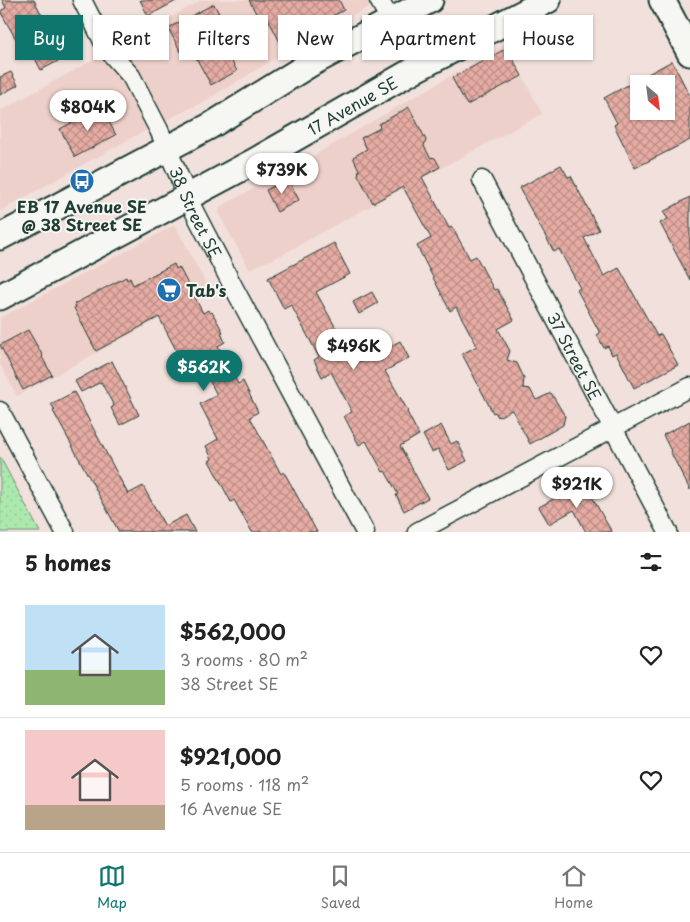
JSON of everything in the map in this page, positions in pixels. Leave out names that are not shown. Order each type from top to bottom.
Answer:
[{"type":"main road","points":[[0,237],[210,126],[310,64],[385,11],[430,0]]},
{"type":"main road","name":"17 Avenue SE","points":[[0,298],[269,153],[403,76],[548,0]]},
{"type":"main road","points":[[662,0],[690,53]]},
{"type":"street","name":"38 Street SE","points":[[82,0],[107,50],[130,76],[159,130],[188,197],[234,288],[365,532]]},
{"type":"street","name":"37 Street SE","points":[[482,180],[668,532]]},
{"type":"street","points":[[417,532],[690,387]]},
{"type":"street","points":[[0,411],[65,532]]},
{"type":"shaded area","points":[[202,0],[382,0],[352,16],[278,15],[278,57],[205,101],[133,137],[0,211],[0,111],[93,60],[169,60],[169,18]]},
{"type":"shaded area","points":[[504,45],[504,60],[514,60],[542,114],[282,255],[249,269],[219,214],[220,207],[299,164],[478,60],[494,60],[494,51]]},
{"type":"shaded area","points":[[175,225],[210,291],[17,396],[0,364],[0,318]]},
{"type":"green space","points":[[0,457],[40,532],[0,532]]},
{"type":"building","points":[[2,0],[34,0],[42,15],[15,15],[15,37],[0,11],[6,8]]},
{"type":"building","points":[[140,0],[178,0],[150,15],[148,15]]},
{"type":"building","points":[[249,0],[339,0],[344,10],[335,15],[278,15],[278,38],[268,19],[268,15],[257,15]]},
{"type":"building","points":[[214,4],[220,15],[193,15]]},
{"type":"building","points":[[179,22],[179,48],[169,30],[169,27]]},
{"type":"building","points":[[504,50],[504,60],[513,60],[522,76],[467,105],[452,78],[485,60],[494,60],[494,55]]},
{"type":"building","points":[[36,60],[60,60],[41,70]]},
{"type":"building","points":[[197,60],[231,60],[237,71],[211,85]]},
{"type":"building","points":[[672,61],[690,96],[690,140],[635,168],[614,125],[617,123],[604,98],[630,84],[630,120],[675,120],[675,75],[646,75]]},
{"type":"building","points":[[11,72],[18,85],[0,95],[0,77]]},
{"type":"building","points":[[101,107],[116,135],[75,157],[60,129]]},
{"type":"building","points":[[409,107],[426,140],[424,146],[430,157],[435,158],[440,167],[422,177],[449,228],[452,227],[470,259],[476,256],[494,290],[497,289],[514,320],[498,329],[510,351],[507,360],[517,363],[524,378],[523,388],[530,389],[536,400],[551,393],[565,416],[563,425],[530,444],[512,410],[498,417],[495,412],[493,413],[462,354],[477,346],[456,307],[450,311],[417,246],[431,238],[403,187],[373,203],[358,175],[359,170],[353,157],[367,149],[361,138],[380,128],[379,124]]},
{"type":"building","points":[[561,165],[568,177],[571,176],[599,230],[584,238],[604,276],[619,268],[657,336],[661,334],[678,365],[634,388],[616,353],[612,355],[608,346],[604,348],[597,335],[600,333],[577,290],[580,288],[559,249],[554,252],[519,188]]},
{"type":"building","points":[[288,179],[299,200],[277,212],[266,190]]},
{"type":"building","points":[[690,197],[690,280],[660,223],[668,219],[663,212]]},
{"type":"building","points":[[334,243],[350,274],[316,292],[337,330],[341,328],[360,362],[400,341],[409,358],[385,371],[408,411],[419,435],[400,446],[428,498],[404,511],[396,495],[398,494],[366,441],[359,445],[344,416],[352,412],[331,372],[322,377],[314,360],[319,357],[291,305],[284,309],[268,278]]},
{"type":"building","points":[[174,264],[176,269],[179,267],[203,313],[208,310],[210,313],[212,312],[223,332],[221,333],[225,342],[218,346],[238,384],[243,381],[258,412],[250,417],[281,474],[284,472],[317,532],[252,532],[234,500],[231,502],[209,461],[212,459],[206,446],[218,439],[200,404],[217,395],[197,357],[187,363],[181,352],[178,354],[159,317],[96,351],[74,308],[76,307],[74,304],[126,277],[127,280],[130,278],[133,285]]},
{"type":"building","points":[[372,292],[378,303],[359,314],[353,302]]},
{"type":"building","points":[[28,330],[52,375],[23,390],[0,345]]},
{"type":"building","points":[[112,361],[139,415],[120,425],[111,408],[114,406],[101,382],[81,392],[75,381]]},
{"type":"building","points":[[74,392],[128,494],[143,486],[165,526],[186,515],[195,532],[119,532],[53,411],[55,410],[51,404]]},
{"type":"building","points":[[690,421],[690,490],[663,435]]},
{"type":"building","points":[[441,425],[451,444],[457,441],[467,461],[449,470],[438,449],[432,452],[423,435]]},
{"type":"building","points":[[584,482],[612,532],[586,532],[574,510],[549,524],[539,507]]},
{"type":"place","name":"EB 17 Avenue SE @ 38 Street SE","points":[[82,181]]},
{"type":"place","name":"Tab's","points":[[169,290]]}]
